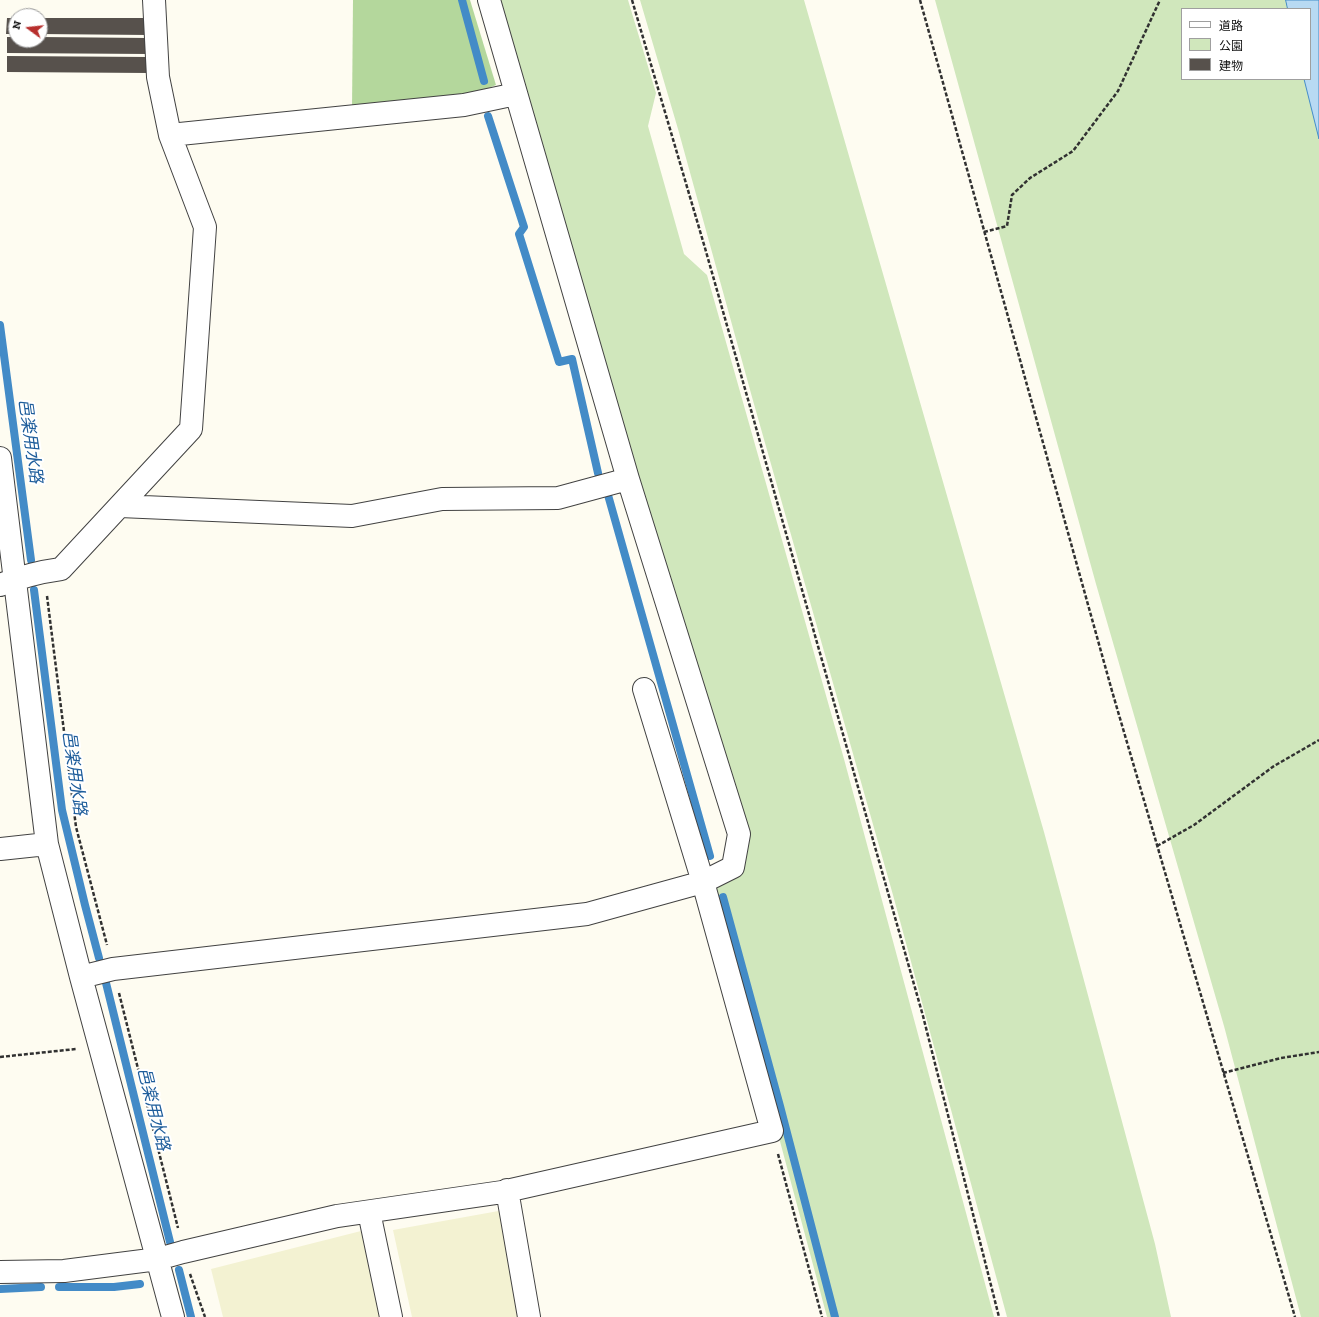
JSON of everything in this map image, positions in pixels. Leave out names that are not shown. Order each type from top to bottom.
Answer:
[{"type":"street","points":[[8,582],[44,571],[61,569],[191,429],[205,227],[170,135],[158,77],[154,0]]},
{"type":"street","points":[[81,977],[121,968],[587,914],[703,882],[733,867],[740,834],[628,479],[489,0]]},
{"type":"street","points":[[170,135],[464,105],[516,94]]},
{"type":"street","points":[[0,458],[8,582],[47,844],[81,977],[173,1317]]},
{"type":"street","points":[[120,506],[352,516],[442,499],[558,498],[628,479]]},
{"type":"street","points":[[0,1272],[64,1271],[158,1259],[337,1216],[507,1190],[772,1131],[703,882],[644,689]]},
{"type":"street","points":[[0,849],[47,844]]},
{"type":"street","points":[[507,1190],[528,1317]]},
{"type":"street","points":[[369,1212],[391,1317]]},
{"type":"path","points":[[632,0],[706,248],[923,1016],[999,1317]]},
{"type":"path","points":[[920,0],[1112,691],[1294,1317]]},
{"type":"path","points":[[984,232],[1007,226],[1012,195],[1030,178],[1073,151],[1118,90],[1160,0]]},
{"type":"path","points":[[1157,846],[1194,825],[1274,766],[1319,740]]},
{"type":"path","points":[[0,1057],[100,1047]]},
{"type":"path","points":[[1223,1072],[1281,1058],[1319,1052]]},
{"type":"path","points":[[772,1131],[822,1317]]},
{"type":"green space","points":[[353,0],[470,0],[496,85],[463,98],[352,110]]},
{"type":"green space","points":[[493,0],[628,0],[656,93],[648,126],[684,254],[707,275],[844,759],[994,1317],[827,1317],[713,891],[737,867]]},
{"type":"green space","points":[[640,0],[804,0],[1044,832],[1155,1244],[1171,1317],[1007,1317],[893,895],[678,129]]},
{"type":"green space","points":[[935,0],[1286,0],[1288,8],[1181,8],[1181,80],[1304,80],[1319,139],[1319,1317],[1301,1317],[1224,1026],[1096,584]]},
{"type":"green space","points":[[504,1210],[522,1317],[412,1317],[393,1230]]},
{"type":"green space","points":[[361,1231],[381,1317],[223,1317],[211,1269]]},
{"type":"water","points":[[1286,0],[1319,0],[1319,139],[1304,80],[1311,80],[1311,8],[1288,8]]},
{"type":"building","points":[[7,18],[8,18],[8,34],[6,34]]},
{"type":"building","points":[[48,18],[148,18],[148,35],[48,34]]},
{"type":"building","points":[[7,37],[8,48],[48,48],[48,37],[148,38],[148,54],[7,53]]},
{"type":"building","points":[[7,56],[148,57],[148,73],[7,72]]},
{"type":"waterway","points":[[462,0],[484,81]]},
{"type":"waterway","points":[[488,116],[524,227],[519,234],[559,362],[572,359],[598,473]]},
{"type":"waterway","name":"邑楽用水路","points":[[0,325],[31,560]]},
{"type":"waterway","points":[[608,495],[710,856]]},
{"type":"waterway","name":"邑楽用水路","points":[[34,590],[62,810],[99,958]]},
{"type":"waterway","points":[[723,897],[780,1106],[835,1317]]},
{"type":"waterway","name":"邑楽用水路","points":[[106,983],[170,1242]]},
{"type":"waterway","name":"邑楽用水路","points":[[179,1270],[191,1317]]},
{"type":"waterway","points":[[59,1287],[114,1287],[140,1284]]},
{"type":"waterway","points":[[0,1289],[41,1287]]}]
